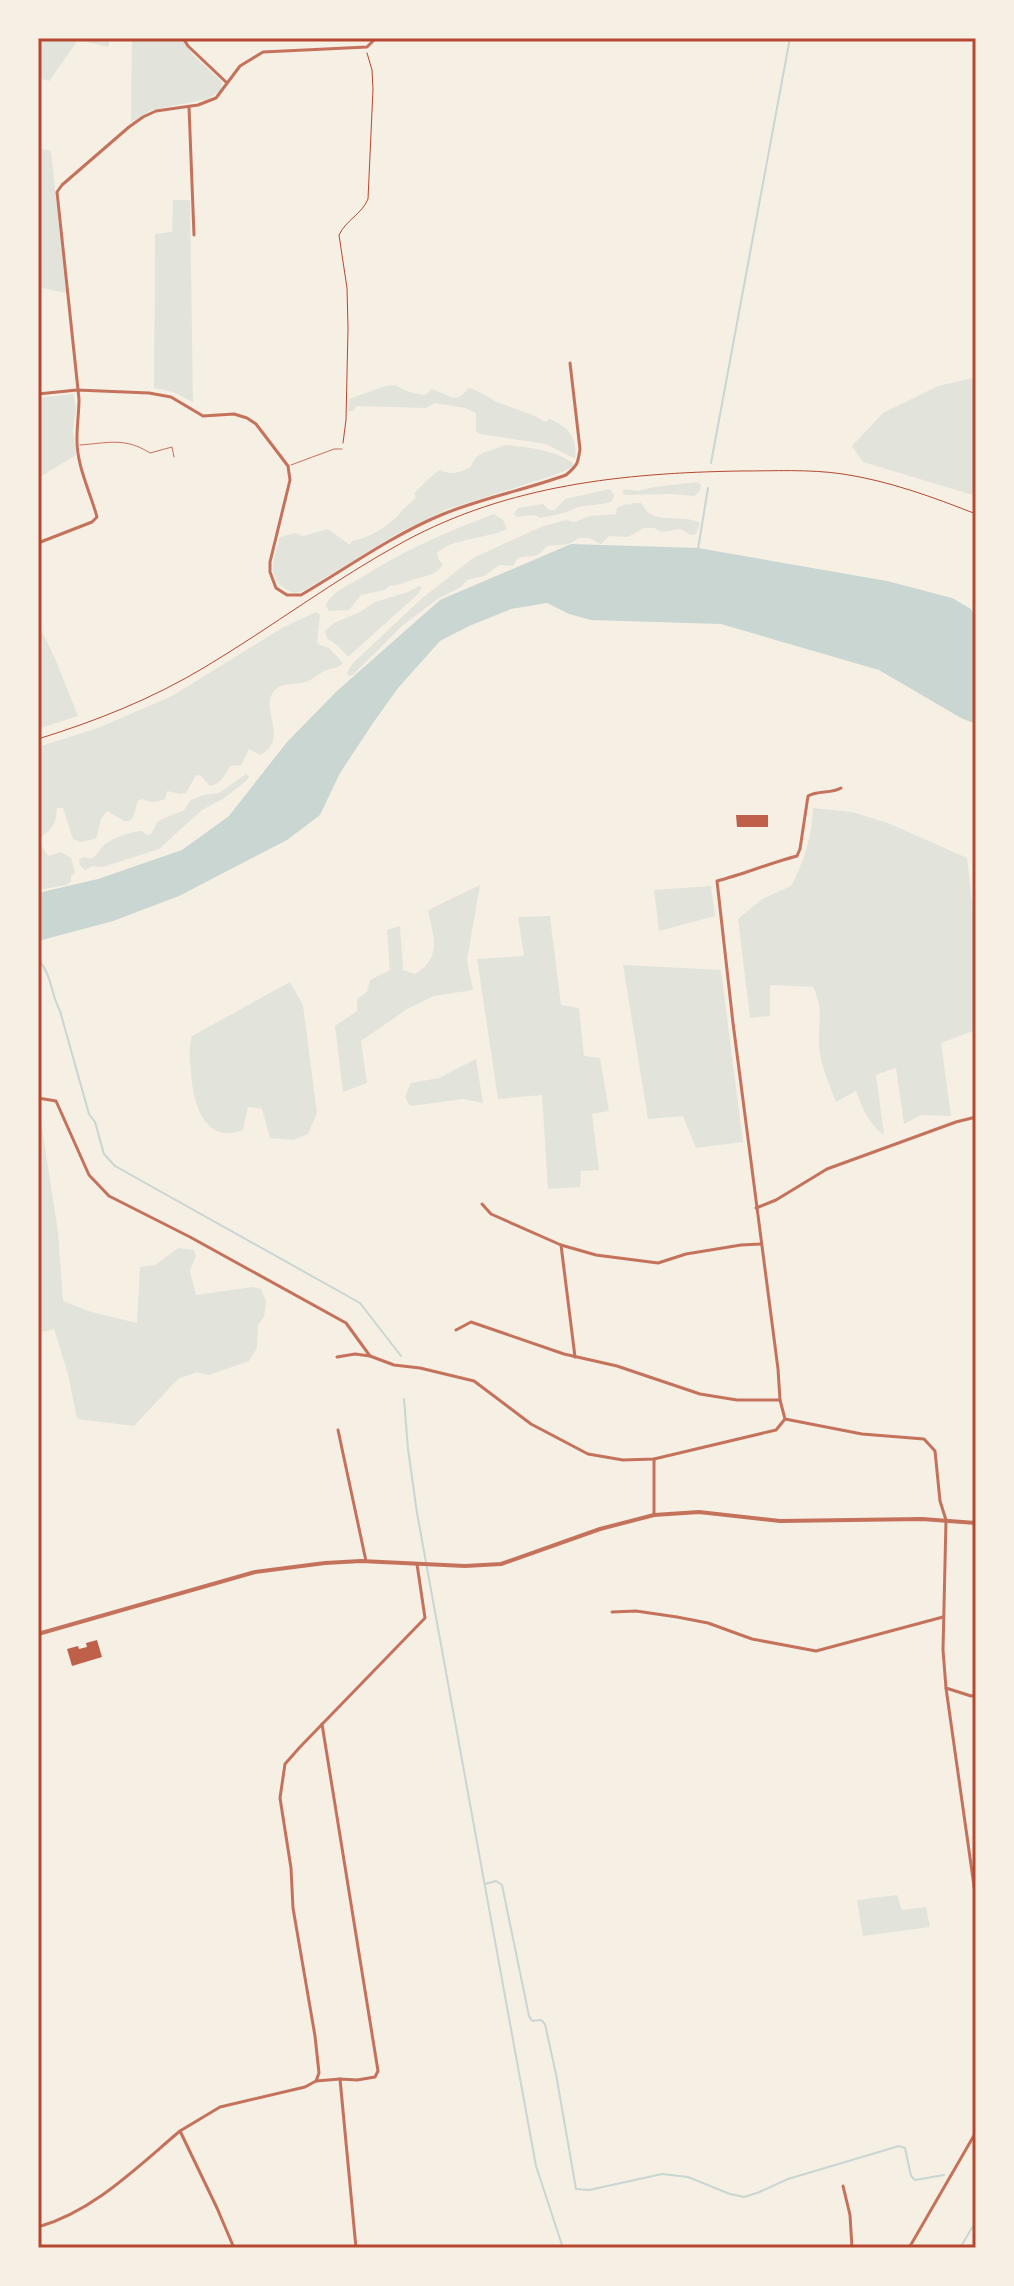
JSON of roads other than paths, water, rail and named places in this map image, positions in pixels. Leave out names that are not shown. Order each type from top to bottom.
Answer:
[{"type":"street","points":[[183,38],[226,82]]},
{"type":"street","points":[[38,543],[92,522],[97,517],[82,470],[78,445],[80,423],[72,324],[57,192],[143,117],[156,111],[189,107],[216,98],[240,66],[263,52],[367,47],[376,38]]},
{"type":"street","points":[[189,107],[194,235]]},
{"type":"street","points":[[38,394],[77,390],[161,394],[203,416],[234,414],[256,424],[288,466],[290,480],[270,572],[276,588],[295,596],[420,525],[486,499],[557,478],[574,469],[579,462],[580,449],[570,363]]},
{"type":"street","points":[[785,1419],[780,1400],[717,881],[797,856],[808,796],[841,788]]},
{"type":"street","points":[[38,1098],[56,1101],[89,1175],[109,1196],[346,1323],[370,1356]]},
{"type":"street","points":[[756,1208],[803,1185],[827,1169],[976,1117]]},
{"type":"street","points":[[482,1204],[491,1214],[561,1245],[596,1255],[658,1263],[686,1254],[761,1244]]},
{"type":"street","points":[[561,1245],[575,1357]]},
{"type":"street","points":[[456,1330],[471,1322],[700,1394],[737,1400],[780,1400]]},
{"type":"street","points":[[337,1357],[355,1354],[370,1356],[394,1365],[474,1381],[531,1424],[588,1454],[623,1460],[654,1459],[776,1430],[785,1419]]},
{"type":"street","points":[[785,1419],[862,1434],[924,1439],[935,1451],[940,1501],[946,1520],[943,1617],[946,1688],[976,1900]]},
{"type":"street","points":[[338,1430],[366,1561]]},
{"type":"street","points":[[654,1459],[654,1515]]},
{"type":"street","points":[[38,1634],[255,1572],[366,1561],[475,1566],[501,1564],[600,1529],[654,1515],[699,1512],[780,1521],[946,1520],[976,1523]]},
{"type":"street","points":[[316,2081],[319,2073],[315,2036],[293,1908],[280,1790],[285,1764],[425,1618],[418,1564]]},
{"type":"street","points":[[612,1612],[636,1611],[677,1617],[708,1623],[752,1639],[816,1651],[943,1617]]},
{"type":"street","points":[[946,1688],[976,1695]]},
{"type":"street","points":[[38,2227],[86,2205],[118,2184],[180,2131],[220,2107],[305,2087],[316,2081],[375,2077],[378,2071],[322,1724]]},
{"type":"street","points":[[340,2079],[356,2248]]},
{"type":"street","points":[[180,2131],[234,2248]]},
{"type":"street","points":[[909,2248],[976,2132]]},
{"type":"street","points":[[843,2186],[850,2215],[852,2248]]},
{"type":"lane","points":[[78,445],[136,444],[150,453],[172,447],[174,457]]},
{"type":"lane","points":[[288,466],[334,449],[342,449]]},
{"type":"waterway","points":[[711,463],[790,38]]},
{"type":"waterway","points":[[698,549],[708,488]]},
{"type":"waterway","points":[[38,959],[60,1011],[89,1114],[95,1122],[104,1154],[115,1166],[360,1303],[401,1356]]},
{"type":"waterway","points":[[404,1399],[417,1513],[536,2166],[563,2248]]},
{"type":"waterway","points":[[485,1884],[496,1881],[502,1885],[529,2016],[532,2021],[541,2020],[545,2024],[576,2189],[589,2190],[662,2174],[688,2177],[744,2197],[788,2179],[899,2146],[905,2148],[911,2176],[915,2180],[944,2175]]},
{"type":"waterway","points":[[960,2248],[976,2221]]}]
